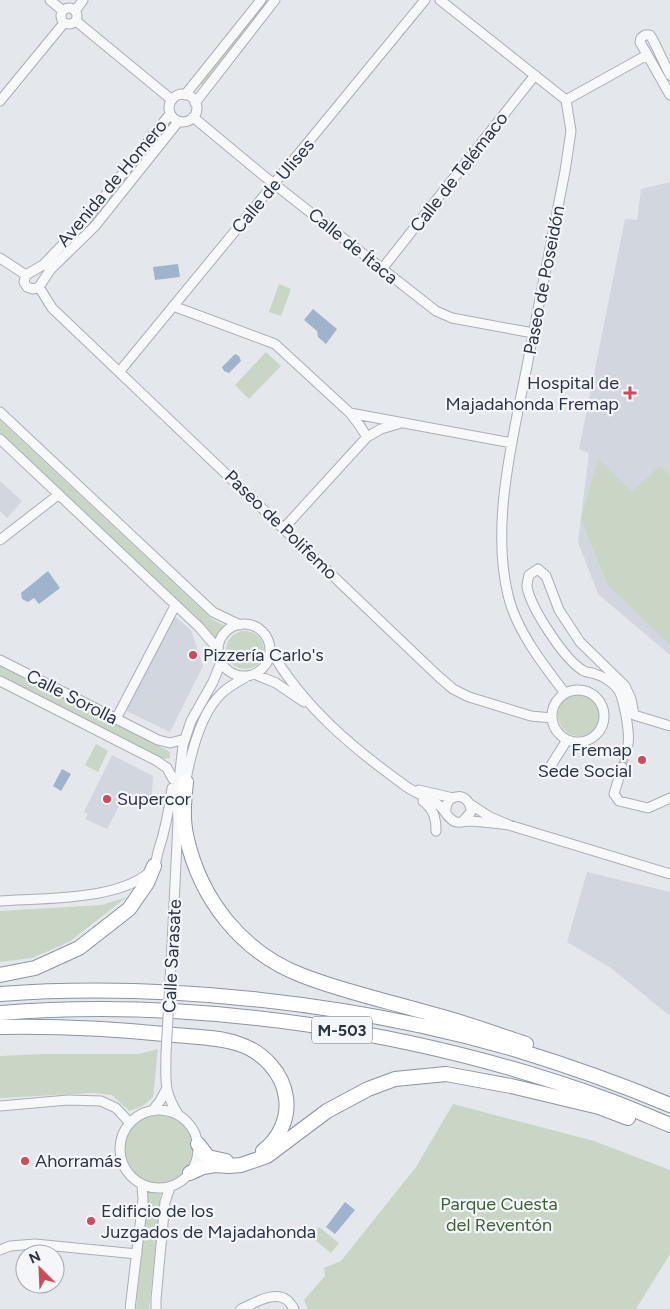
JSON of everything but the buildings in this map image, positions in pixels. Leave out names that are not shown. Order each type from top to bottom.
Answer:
[{"type":"highway","name":"M-503","points":[[179,781],[186,838],[197,874],[211,900],[228,924],[260,954],[300,975],[355,993],[434,1014],[537,1048],[602,1078],[670,1105]]},
{"type":"highway","points":[[0,975],[35,968],[80,948],[129,909],[147,883],[154,866]]},
{"type":"highway","name":"M-503","points":[[0,994],[83,991],[150,992],[301,1006],[368,1016],[445,1032],[516,1050],[602,1078]]},
{"type":"highway","name":"M-503","points":[[0,1013],[82,1010],[151,1011],[257,1019],[344,1031],[392,1040],[513,1069],[604,1098],[670,1126]]},
{"type":"highway","points":[[0,1027],[32,1026],[148,1032],[209,1038],[240,1044],[263,1058],[278,1072],[285,1089],[288,1108],[284,1123],[276,1137],[264,1150],[244,1159],[228,1162],[208,1157],[198,1144]]},
{"type":"highway","points":[[190,1173],[203,1167],[240,1165],[267,1156],[327,1111],[368,1089],[395,1079],[446,1074],[511,1086],[599,1107],[670,1131]]},
{"type":"street","points":[[50,0],[63,11]]},
{"type":"street","points":[[75,11],[83,0]]},
{"type":"street","points":[[185,95],[261,0]]},
{"type":"street","points":[[195,103],[275,0]]},
{"type":"street","name":"Calle de Ulises","points":[[120,371],[425,0]]},
{"type":"street","points":[[440,0],[566,100],[647,55]]},
{"type":"street","points":[[69,8],[75,11],[77,15],[76,21],[69,25],[64,23],[61,16],[63,11],[69,8]]},
{"type":"street","points":[[76,21],[172,100]]},
{"type":"street","points":[[0,101],[64,23]]},
{"type":"street","points":[[670,75],[650,35],[645,35],[641,38],[640,42],[670,95]]},
{"type":"street","name":"Calle de Telémaco","points":[[382,269],[535,76]]},
{"type":"street","points":[[185,95],[193,99],[196,110],[193,117],[187,122],[178,122],[170,114],[169,106],[172,100],[178,96],[185,95]]},
{"type":"street","name":"Paseo de Poseidón","points":[[565,693],[542,663],[524,633],[508,597],[501,559],[501,526],[512,443],[565,171],[571,131],[566,100]]},
{"type":"street","name":"Avenida de Homero","points":[[29,274],[43,265],[86,220],[170,114]]},
{"type":"street","name":"Calle de Ítaca","points":[[193,117],[274,184],[436,311],[452,318],[533,333]]},
{"type":"street","name":"Avenida de Homero","points":[[40,284],[50,270],[95,226],[178,122]]},
{"type":"street","points":[[1,260],[29,274],[39,274],[40,284],[33,289],[24,282],[29,274]]},
{"type":"street","name":"Paseo de Polifemo","points":[[40,284],[52,308],[438,676],[454,689],[469,697],[531,716],[552,718]]},
{"type":"street","points":[[173,306],[275,344],[350,414],[366,437]]},
{"type":"street","points":[[0,412],[213,612],[240,625],[254,626],[260,630],[265,635],[270,649],[282,670],[313,708],[352,745],[431,808],[436,818],[436,831],[446,814],[446,805],[453,798]]},
{"type":"street","points":[[350,414],[512,443]]},
{"type":"street","points":[[284,528],[366,437],[381,429],[401,424]]},
{"type":"street","points":[[0,439],[199,627],[218,649]]},
{"type":"street","points":[[0,540],[58,495]]},
{"type":"street","points":[[538,569],[546,576],[559,610],[580,642],[625,686],[631,699],[634,715],[629,739],[618,689],[607,679],[594,673],[585,672],[561,650],[542,618],[527,585],[529,575],[538,569]]},
{"type":"street","points":[[116,719],[176,606]]},
{"type":"street","points":[[240,625],[225,633],[220,640],[218,649],[221,662],[226,668],[232,673],[251,675],[276,683],[313,708]]},
{"type":"street","points":[[251,675],[266,664],[270,649]]},
{"type":"street","name":"Calle Sorolla","points":[[0,660],[158,740],[170,743],[184,742]]},
{"type":"street","name":"Calle Sarasate","points":[[178,822],[177,798],[184,742],[191,721],[213,682],[221,662]]},
{"type":"street","name":"Calle Sarasate","points":[[179,1115],[171,1103],[166,1090],[166,1053],[179,781],[197,736],[213,704],[220,694],[229,687],[251,675]]},
{"type":"street","name":"Calle Sorolla","points":[[0,681],[136,750],[167,768],[179,781]]},
{"type":"street","points":[[576,689],[586,690],[596,696],[602,704],[605,715],[603,726],[597,735],[588,741],[567,740],[556,731],[552,718],[553,708],[558,699],[565,693],[576,689]]},
{"type":"street","points":[[634,715],[670,726]]},
{"type":"street","points":[[136,750],[143,746],[146,741],[144,733]]},
{"type":"street","points":[[550,767],[567,740]]},
{"type":"street","points":[[0,901],[110,892],[136,881],[154,866],[179,781],[178,755],[184,742]]},
{"type":"street","points":[[622,767],[614,794],[619,801],[648,808],[670,798]]},
{"type":"street","points":[[408,788],[453,798],[465,798],[470,804],[490,817],[509,825],[670,874]]},
{"type":"street","points":[[408,788],[440,806],[454,821],[509,825]]},
{"type":"street","points":[[463,821],[469,816],[470,804]]},
{"type":"street","points":[[152,1110],[166,1090]]},
{"type":"street","points":[[0,1106],[68,1100],[101,1100],[116,1108],[130,1123]]},
{"type":"street","points":[[152,1110],[161,1110],[179,1115],[192,1128],[198,1144],[197,1160],[190,1173],[181,1182],[170,1187],[156,1189],[142,1185],[132,1178],[124,1168],[120,1156],[121,1138],[130,1123],[136,1117],[152,1110]]},
{"type":"street","points":[[130,1309],[143,1200],[142,1185]]},
{"type":"street","points":[[156,1309],[165,1202],[170,1187]]},
{"type":"street","points":[[0,1250],[10,1246],[34,1244],[137,1254]]},
{"type":"street","points":[[241,1309],[271,1296],[287,1300],[294,1309]]},
{"type":"shaded area","name":"Hospital de Majadahonda Fremap","points":[[670,182],[670,655],[598,594],[578,542],[589,453],[579,449],[625,219],[637,220],[641,189]]},
{"type":"shaded area","points":[[0,481],[22,501],[7,518],[0,511]]},
{"type":"shaded area","points":[[172,618],[177,618],[191,630],[203,666],[170,732],[124,710]]},
{"type":"shaded area","name":"Supercor","points":[[112,755],[153,776],[151,805],[126,793],[107,829],[85,819],[88,814],[84,812]]},
{"type":"shaded area","points":[[587,872],[670,892],[670,1016],[611,968],[567,942]]},
{"type":"green space","points":[[266,0],[270,0],[202,85],[200,83]]},
{"type":"green space","points":[[162,129],[165,132],[94,224],[53,265],[50,262]]},
{"type":"green space","points":[[279,284],[291,289],[281,316],[269,312]]},
{"type":"green space","points":[[266,352],[281,366],[249,399],[235,385]]},
{"type":"green space","points":[[0,420],[212,619],[225,626],[215,637],[0,433]]},
{"type":"green space","points":[[598,459],[632,492],[660,466],[670,475],[670,645],[608,585],[581,519]]},
{"type":"green space","points":[[245,631],[258,637],[264,650],[258,663],[245,669],[232,663],[226,650],[232,637]]},
{"type":"green space","points":[[0,665],[167,750],[170,753],[170,758],[164,759],[0,676]]},
{"type":"green space","points":[[583,694],[591,697],[597,703],[600,715],[597,727],[591,733],[575,736],[567,733],[561,727],[558,711],[561,703],[567,697]]},
{"type":"green space","points":[[96,744],[108,751],[98,772],[85,765]]},
{"type":"green space","points":[[127,897],[69,942],[32,958],[0,962],[0,911],[102,905]]},
{"type":"green space","points":[[158,1049],[153,1097],[139,1108],[129,1111],[112,1095],[93,1093],[0,1098],[0,1056],[139,1054]]},
{"type":"green space","name":"Parque Cuesta del Reventón","points":[[453,1104],[594,1141],[670,1170],[670,1254],[636,1309],[308,1309],[304,1300],[325,1276],[324,1268],[341,1261],[416,1167]]},
{"type":"green space","points":[[159,1115],[172,1117],[183,1125],[191,1136],[193,1149],[191,1162],[183,1173],[172,1181],[159,1183],[146,1181],[135,1173],[127,1162],[125,1149],[127,1136],[135,1125],[146,1117]]},
{"type":"green space","points":[[148,1192],[161,1193],[149,1309],[136,1309]]},
{"type":"green space","points":[[319,1227],[339,1243],[331,1253],[311,1237]]},
{"type":"water","points":[[178,264],[180,277],[155,280],[153,267]]},
{"type":"water","points":[[313,309],[337,329],[326,344],[318,337],[317,331],[304,320]]},
{"type":"water","points":[[235,354],[239,356],[241,361],[229,373],[224,371],[222,367]]},
{"type":"water","points":[[48,571],[60,588],[39,604],[34,598],[28,602],[22,599],[21,593]]},
{"type":"water","points":[[62,769],[71,774],[61,791],[53,786]]},
{"type":"water","points":[[345,1202],[355,1210],[335,1234],[326,1227]]},
{"type":"tunnel","points":[[622,767],[628,744]]},
{"type":"place","name":"Hospital de Majadahonda Fremap","points":[[630,393]]},
{"type":"place","name":"Pizzería Carlo's","points":[[193,655]]},
{"type":"place","name":"Fremap Sede Social","points":[[642,760]]},
{"type":"place","name":"Supercor","points":[[107,799]]},
{"type":"place","name":"Ahorramás","points":[[25,1161]]},
{"type":"place","name":"Edificio de los Juzgados de Majadahonda","points":[[91,1221]]}]
